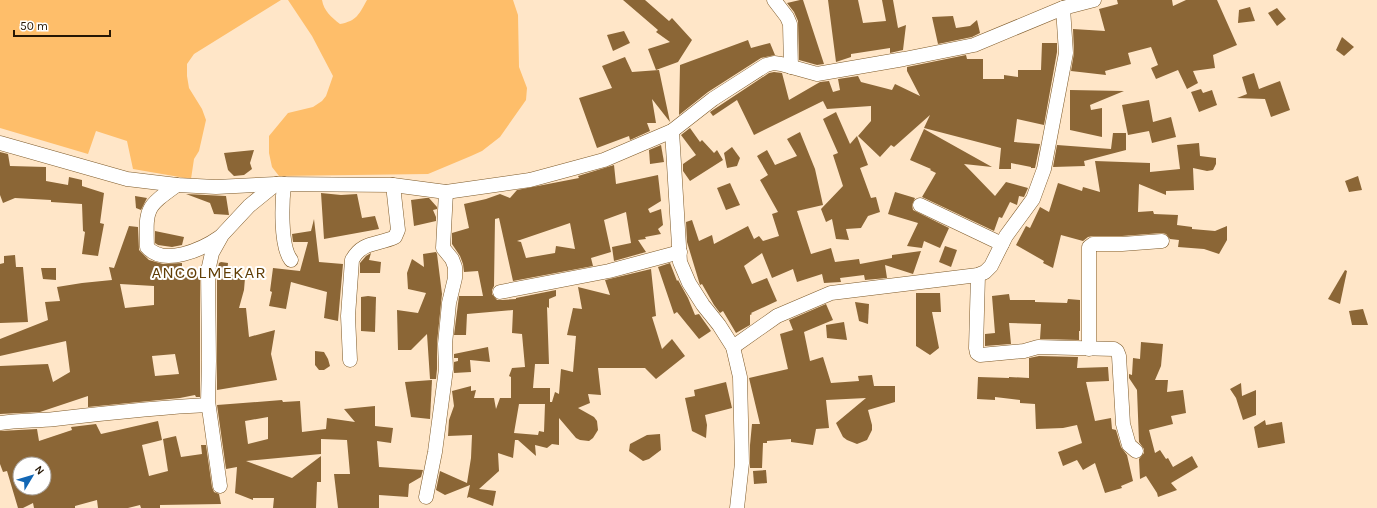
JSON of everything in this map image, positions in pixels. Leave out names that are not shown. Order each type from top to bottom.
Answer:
[{"type":"street","points":[[774,0],[787,17],[790,24],[791,68]]},
{"type":"street","points":[[0,143],[127,179],[177,185],[216,187],[280,184],[394,185],[446,192],[537,178],[604,160],[672,131],[713,99],[766,65],[774,63],[816,74],[904,59],[974,45],[1063,8],[1094,0]]},
{"type":"street","points":[[733,347],[777,316],[831,293],[978,275],[985,272],[991,266],[1006,236],[1033,199],[1044,169],[1066,53],[1063,8]]},
{"type":"street","points":[[672,131],[680,262],[689,283],[733,347],[740,377],[742,463],[737,508]]},
{"type":"street","points":[[177,185],[157,200],[149,210],[146,220],[147,247],[153,253],[165,256],[186,254],[209,245],[222,235],[249,206],[280,184]]},
{"type":"street","points":[[280,184],[285,240],[291,260]]},
{"type":"street","points":[[350,360],[348,316],[352,260],[361,248],[395,237],[398,230],[394,185]]},
{"type":"street","points":[[426,497],[436,445],[446,369],[445,344],[449,303],[453,293],[455,278],[455,267],[452,259],[443,248],[446,192]]},
{"type":"street","points":[[920,205],[1002,244]]},
{"type":"street","points":[[220,486],[208,405],[208,271],[212,253],[222,235]]},
{"type":"street","points":[[1089,349],[1089,247],[1093,244],[1122,244],[1162,241]]},
{"type":"street","points":[[500,292],[609,272],[680,252]]},
{"type":"street","points":[[978,275],[976,348],[977,353],[980,355],[1024,351],[1038,347],[1114,349],[1117,351],[1119,356],[1123,424],[1129,445],[1136,452]]},
{"type":"street","points":[[0,423],[45,420],[176,406],[208,405]]},
{"type":"shaded area","points":[[0,0],[281,0],[194,54],[187,64],[189,88],[202,109],[206,120],[199,151],[194,159],[191,179],[133,169],[127,141],[96,131],[88,154],[0,128]]},
{"type":"shaded area","points":[[288,0],[322,0],[328,14],[340,24],[354,19],[367,0],[513,0],[518,15],[519,67],[527,88],[526,100],[500,137],[482,151],[428,174],[279,176],[272,167],[269,153],[269,136],[288,113],[313,107],[322,101],[326,96],[333,76],[312,36]]},
{"type":"building","points":[[623,0],[645,0],[669,21],[672,18],[692,40],[678,62],[656,70],[648,49],[670,42],[656,32],[658,30]]},
{"type":"building","points":[[803,0],[824,64],[817,65],[799,60],[798,21],[794,12],[787,3]]},
{"type":"building","points":[[828,0],[858,0],[863,23],[886,21],[882,0],[893,0],[898,28],[906,25],[903,50],[890,53],[890,48],[851,54],[851,57],[836,62]]},
{"type":"building","points":[[1117,0],[1172,0],[1173,6],[1186,0],[1217,0],[1237,45],[1213,55],[1215,68],[1193,71],[1198,83],[1187,89],[1178,70],[1156,79],[1151,68],[1158,65],[1151,47],[1128,53],[1131,64],[1105,71],[1106,75],[1071,71],[1074,53],[1073,29],[1105,31],[1099,9],[1118,4]]},
{"type":"building","points":[[1250,7],[1255,21],[1238,23],[1239,10]]},
{"type":"building","points":[[1277,8],[1286,19],[1277,26],[1268,13]]},
{"type":"building","points":[[953,16],[956,28],[970,26],[977,20],[980,33],[972,37],[938,44],[932,17]]},
{"type":"building","points":[[624,31],[630,43],[613,51],[607,35]]},
{"type":"building","points":[[1342,37],[1354,47],[1344,56],[1336,50]]},
{"type":"building","points":[[748,40],[751,48],[770,43],[775,55],[761,58],[708,92],[679,115],[680,65]]},
{"type":"building","points":[[1042,43],[1057,43],[1057,52],[1044,125],[1017,119],[1014,142],[1040,144],[1035,168],[1011,163],[1011,169],[999,169],[1001,148],[924,128],[930,115],[894,147],[891,145],[880,157],[858,136],[871,121],[871,106],[827,109],[823,101],[754,135],[737,100],[713,116],[710,112],[769,73],[774,72],[782,73],[789,100],[820,82],[829,81],[833,92],[840,90],[838,79],[858,76],[861,82],[892,90],[895,84],[920,96],[907,71],[907,67],[966,55],[967,59],[983,59],[983,79],[1004,79],[1004,75],[1018,77],[1018,70],[1041,70]]},
{"type":"building","points":[[625,57],[632,72],[659,70],[670,122],[652,99],[656,123],[647,123],[650,131],[630,140],[629,136],[597,148],[579,98],[612,88],[602,66]]},
{"type":"building","points":[[1254,73],[1259,89],[1280,81],[1290,110],[1271,117],[1265,99],[1237,98],[1247,94],[1242,77]]},
{"type":"building","points":[[1201,89],[1203,93],[1212,90],[1217,105],[1199,112],[1191,92]]},
{"type":"building","points":[[1070,90],[1124,91],[1090,105],[1091,110],[1102,108],[1102,137],[1070,130]]},
{"type":"building","points":[[1149,100],[1153,122],[1171,117],[1176,137],[1152,143],[1149,131],[1128,135],[1122,105]]},
{"type":"building","points":[[836,112],[850,144],[857,136],[868,165],[860,168],[871,198],[876,197],[880,212],[868,216],[861,228],[846,229],[849,240],[836,239],[832,219],[826,222],[821,209],[843,186],[833,155],[838,153],[823,119]]},
{"type":"building","points":[[690,128],[700,142],[702,140],[714,153],[717,150],[723,160],[690,181],[683,171],[683,164],[696,155],[681,135]]},
{"type":"building","points":[[924,129],[992,167],[964,164],[995,196],[1006,182],[1028,188],[1024,197],[1019,196],[1017,205],[1010,202],[1002,218],[999,217],[994,231],[922,197],[936,173],[930,170],[931,169],[910,160]]},
{"type":"building","points":[[800,132],[815,169],[823,205],[797,211],[811,254],[831,248],[835,262],[859,259],[860,264],[892,258],[892,255],[921,251],[913,274],[885,265],[887,278],[865,280],[864,275],[840,278],[841,282],[824,283],[822,274],[797,282],[793,269],[772,278],[762,253],[744,266],[752,284],[767,278],[777,301],[751,313],[750,325],[736,333],[723,311],[720,313],[702,284],[700,285],[687,242],[686,222],[692,220],[699,241],[712,235],[714,244],[748,226],[754,239],[759,236],[763,241],[779,236],[772,214],[778,212],[760,180],[768,175],[757,156],[767,150],[775,165],[797,156],[787,139]]},
{"type":"building","points":[[1113,133],[1126,133],[1126,150],[1084,161],[1085,166],[1053,167],[1057,145],[1111,149]]},
{"type":"building","points":[[1199,143],[1200,156],[1216,158],[1216,164],[1213,170],[1207,171],[1193,168],[1194,190],[1166,191],[1166,195],[1139,184],[1138,212],[1153,211],[1154,214],[1178,215],[1177,225],[1192,227],[1192,229],[1215,231],[1227,226],[1227,240],[1219,254],[1204,249],[1178,247],[1179,240],[1170,239],[1166,234],[1162,233],[1122,236],[1093,236],[1088,237],[1083,241],[1061,235],[1053,268],[1016,245],[1026,226],[1030,228],[1040,207],[1049,212],[1058,183],[1082,191],[1083,187],[1100,192],[1095,161],[1150,163],[1150,172],[1180,169],[1177,145]]},
{"type":"building","points":[[661,145],[664,162],[650,164],[649,150]]},
{"type":"building","points":[[732,147],[740,158],[737,166],[727,168],[724,153]]},
{"type":"building","points":[[254,150],[250,163],[252,169],[244,175],[234,176],[228,170],[224,153]]},
{"type":"building","points":[[0,152],[8,154],[10,166],[46,167],[46,181],[68,185],[69,177],[82,180],[82,186],[104,193],[100,223],[104,224],[98,256],[82,254],[85,232],[83,231],[82,204],[51,202],[51,200],[15,198],[3,203],[0,195]]},
{"type":"building","points":[[614,165],[616,184],[658,175],[661,201],[648,209],[650,213],[661,209],[663,225],[658,229],[661,234],[638,240],[646,252],[614,261],[612,247],[631,243],[626,212],[604,220],[611,252],[591,258],[593,266],[513,281],[499,218],[495,219],[494,286],[492,294],[497,300],[516,299],[556,290],[556,296],[549,299],[549,308],[547,307],[549,364],[535,364],[533,388],[550,388],[550,402],[552,402],[555,392],[559,394],[561,369],[573,372],[576,336],[567,335],[573,308],[582,309],[578,287],[610,295],[605,280],[651,269],[656,316],[652,317],[662,349],[672,339],[685,356],[656,379],[645,368],[598,368],[601,395],[588,394],[590,403],[578,408],[594,417],[597,421],[598,430],[593,438],[589,441],[576,438],[559,418],[559,445],[552,444],[547,448],[535,445],[536,456],[518,440],[515,440],[513,458],[498,453],[499,471],[479,489],[496,491],[493,506],[469,497],[467,498],[470,485],[445,495],[436,490],[440,471],[467,483],[471,458],[472,435],[448,436],[449,420],[454,406],[452,391],[471,386],[471,391],[476,390],[474,398],[494,398],[496,409],[500,398],[511,398],[511,377],[509,376],[512,368],[525,367],[522,334],[512,333],[513,310],[467,314],[466,335],[454,335],[459,296],[483,296],[478,271],[464,272],[460,256],[452,244],[452,233],[469,228],[464,204],[500,194],[510,198],[517,190],[579,178],[578,176]],"holes":[[[570,223],[575,249],[556,246],[555,253],[526,258],[521,242],[517,241]],[[519,404],[545,404],[544,432],[539,431],[538,435],[514,433]]]},
{"type":"building","points":[[1358,176],[1362,190],[1349,192],[1345,181]]},
{"type":"building","points":[[730,183],[740,205],[726,210],[717,188]]},
{"type":"building","points":[[895,192],[915,198],[912,205],[913,210],[949,228],[940,248],[924,241],[922,248],[907,246],[918,223],[888,214]]},
{"type":"building","points":[[321,193],[341,195],[357,194],[362,218],[375,216],[379,229],[324,239]]},
{"type":"building","points":[[186,194],[226,196],[229,215],[214,214],[210,203]]},
{"type":"building","points":[[135,196],[147,198],[141,210],[136,208]]},
{"type":"building","points":[[429,198],[437,207],[437,209],[433,210],[436,221],[414,226],[411,200]]},
{"type":"building","points":[[314,219],[319,262],[343,264],[338,321],[324,318],[327,292],[291,282],[286,309],[269,306],[272,292],[270,291],[273,268],[300,271],[308,242],[293,242],[292,234],[311,231]]},
{"type":"building","points":[[129,226],[138,227],[139,250],[149,260],[163,264],[182,263],[182,273],[200,271],[200,397],[196,397],[195,395],[180,398],[88,407],[88,396],[40,412],[0,414],[0,366],[48,364],[53,382],[70,372],[66,341],[0,356],[0,339],[48,320],[45,302],[60,301],[57,287],[112,280],[109,267],[114,268]],"holes":[[[120,284],[154,286],[154,305],[125,308]],[[175,354],[179,374],[155,376],[152,356]]]},
{"type":"building","points":[[155,231],[184,237],[182,245],[172,247],[158,245],[155,243]]},
{"type":"building","points":[[945,246],[957,250],[951,267],[939,262]]},
{"type":"building","points":[[436,252],[442,294],[437,343],[436,379],[430,379],[427,334],[411,350],[398,350],[397,310],[418,313],[426,293],[408,289],[407,273],[412,259],[424,267],[423,254]]},
{"type":"building","points":[[371,253],[369,260],[381,262],[380,273],[360,273],[360,263]]},
{"type":"building","points":[[15,255],[16,267],[23,267],[28,322],[0,323],[0,264],[4,263],[4,256]]},
{"type":"building","points":[[219,263],[228,263],[227,274],[245,278],[244,290],[239,308],[246,308],[249,337],[275,330],[271,354],[277,380],[217,390],[217,272]]},
{"type":"building","points":[[670,263],[677,281],[678,280],[688,298],[695,315],[699,314],[711,331],[699,339],[677,312],[674,314],[658,267]]},
{"type":"building","points":[[41,268],[56,268],[56,280],[43,279]]},
{"type":"building","points":[[1345,270],[1347,271],[1340,304],[1328,299]]},
{"type":"building","points":[[916,293],[940,293],[941,312],[932,312],[939,348],[930,355],[916,346]]},
{"type":"building","points":[[1009,294],[1010,300],[1035,300],[1035,302],[1067,303],[1068,299],[1080,300],[1079,340],[1040,339],[1041,324],[1009,323],[1011,344],[985,346],[985,334],[995,333],[992,296]]},
{"type":"building","points":[[361,297],[376,297],[375,332],[361,331]]},
{"type":"building","points":[[855,302],[869,304],[868,324],[859,321]]},
{"type":"building","points":[[826,304],[833,320],[804,332],[810,361],[823,357],[831,383],[859,381],[858,376],[872,375],[874,386],[895,386],[895,402],[868,410],[872,430],[867,440],[857,444],[843,437],[836,423],[866,398],[826,400],[829,428],[816,429],[813,445],[791,442],[791,439],[767,441],[767,443],[763,443],[762,468],[750,468],[752,424],[760,424],[749,378],[788,369],[780,334],[793,330],[789,320]]},
{"type":"building","points":[[1363,309],[1368,325],[1352,325],[1349,311]]},
{"type":"building","points":[[844,322],[847,340],[827,338],[826,325]]},
{"type":"building","points":[[1141,342],[1163,344],[1161,366],[1155,380],[1168,380],[1167,392],[1183,390],[1186,413],[1171,416],[1173,424],[1149,430],[1155,453],[1160,450],[1166,459],[1168,458],[1173,467],[1192,456],[1198,467],[1171,483],[1177,490],[1158,497],[1146,476],[1140,479],[1139,459],[1144,453],[1144,449],[1139,442],[1137,390],[1129,378],[1129,374],[1132,375],[1133,358],[1140,359]]},
{"type":"building","points":[[488,347],[490,362],[470,360],[471,372],[454,373],[454,362],[458,361],[458,358],[454,358],[454,354]]},
{"type":"building","points":[[315,351],[324,352],[330,366],[324,370],[319,370],[315,365]]},
{"type":"building","points":[[1039,356],[1078,357],[1077,368],[1108,367],[1109,381],[1086,382],[1095,421],[1111,418],[1112,429],[1116,430],[1121,447],[1127,455],[1133,481],[1121,486],[1122,488],[1105,493],[1095,463],[1083,470],[1077,460],[1063,466],[1058,452],[1082,443],[1077,425],[1063,428],[1036,429],[1035,404],[1020,403],[1020,400],[995,397],[995,400],[977,399],[978,377],[1029,378],[1029,358]]},
{"type":"building","points":[[432,380],[430,419],[411,417],[405,382]]},
{"type":"building","points":[[726,382],[732,408],[705,415],[707,425],[706,438],[692,431],[685,398],[695,396],[694,390]]},
{"type":"building","points":[[1241,383],[1242,396],[1256,390],[1256,415],[1243,420],[1236,398],[1230,389]]},
{"type":"building","points":[[282,400],[283,402],[300,401],[302,432],[326,429],[327,418],[355,422],[344,409],[375,406],[375,426],[393,428],[391,443],[377,441],[379,467],[423,470],[421,477],[409,484],[408,497],[379,495],[379,508],[338,508],[334,474],[350,474],[347,440],[321,439],[321,454],[246,461],[292,478],[321,456],[321,482],[317,482],[316,508],[273,508],[274,498],[253,498],[253,500],[235,493],[237,467],[226,469],[217,405]],"holes":[[[268,417],[268,439],[248,444],[245,421]]]},
{"type":"building","points":[[1265,420],[1266,425],[1282,422],[1285,443],[1258,448],[1254,427]]},
{"type":"building","points":[[158,421],[162,440],[142,445],[149,476],[168,471],[163,439],[176,436],[181,457],[202,454],[201,445],[206,445],[212,487],[214,492],[219,494],[221,504],[160,505],[160,508],[141,508],[140,505],[128,508],[98,508],[97,500],[75,506],[75,508],[34,508],[33,503],[23,508],[18,508],[14,496],[52,496],[52,456],[12,456],[12,488],[7,471],[3,472],[0,464],[0,431],[37,429],[39,441],[72,430],[71,427],[96,424],[101,434]]},
{"type":"building","points":[[660,434],[661,450],[649,459],[643,461],[629,451],[630,444],[647,435]]},
{"type":"building","points":[[766,470],[767,483],[754,484],[753,471]]},
{"type":"district","name":"ANCOLMEKAR","points":[[209,272]]}]
